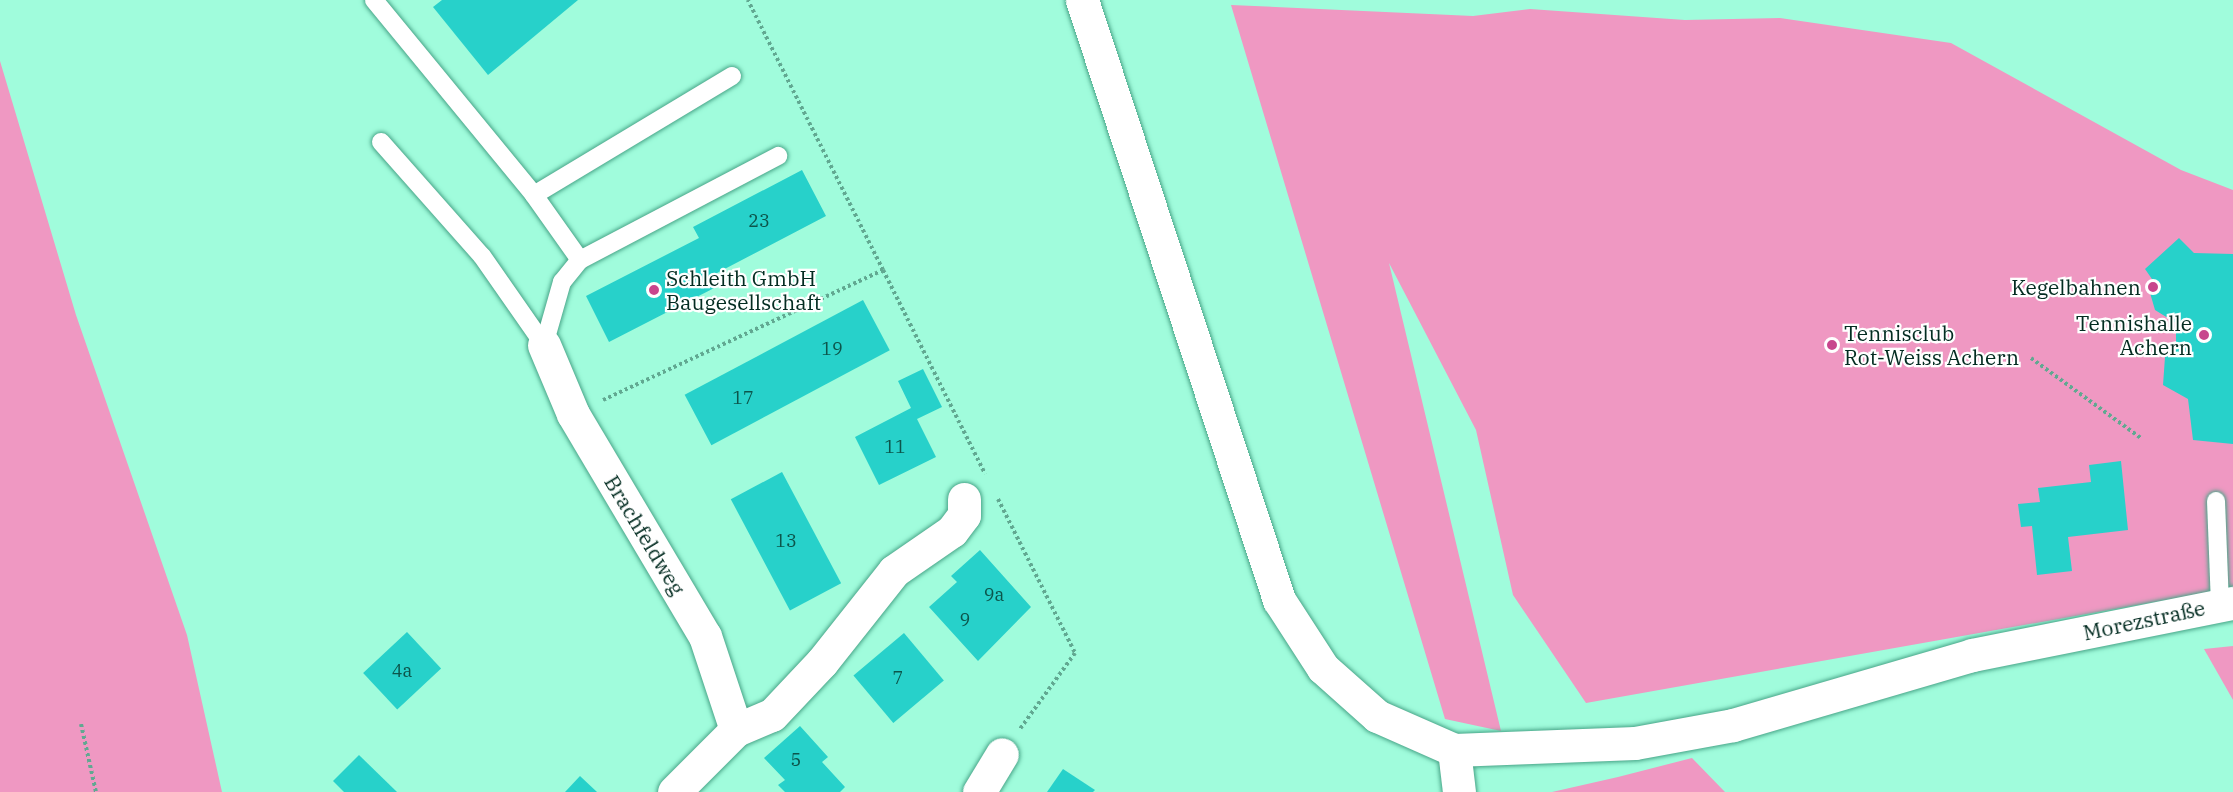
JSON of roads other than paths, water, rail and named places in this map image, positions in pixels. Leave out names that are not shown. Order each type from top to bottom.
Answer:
[{"type":"street","points":[[1082,0],[1279,600],[1323,668],[1377,716],[1454,750],[1459,792]]},
{"type":"street","name":"Brachfeldweg","points":[[544,345],[573,414],[705,636],[736,730]]},
{"type":"street","points":[[674,792],[736,730],[772,715],[894,571],[952,531],[964,515],[964,499]]},
{"type":"street","name":"Morezstraße","points":[[1454,750],[1635,743],[1733,725],[1972,655],[2226,604]]},
{"type":"street","points":[[980,792],[1002,754]]},
{"type":"lane","points":[[374,0],[534,195],[580,260]]},
{"type":"lane","points":[[534,195],[732,76]]},
{"type":"lane","points":[[381,142],[482,256],[544,345]]},
{"type":"lane","points":[[544,345],[562,282],[580,260],[778,156]]},
{"type":"lane","points":[[2216,501],[2226,604]]},
{"type":"place","name":"Kegelbahnen","points":[[2153,287]]},
{"type":"place","name":"Schleith GmbH Baugesellschaft","points":[[654,290]]},
{"type":"place","name":"Tennishalle Achern","points":[[2204,335]]},
{"type":"place","name":"Tennisclub Rot-Weiss Achern","points":[[1832,345]]}]
